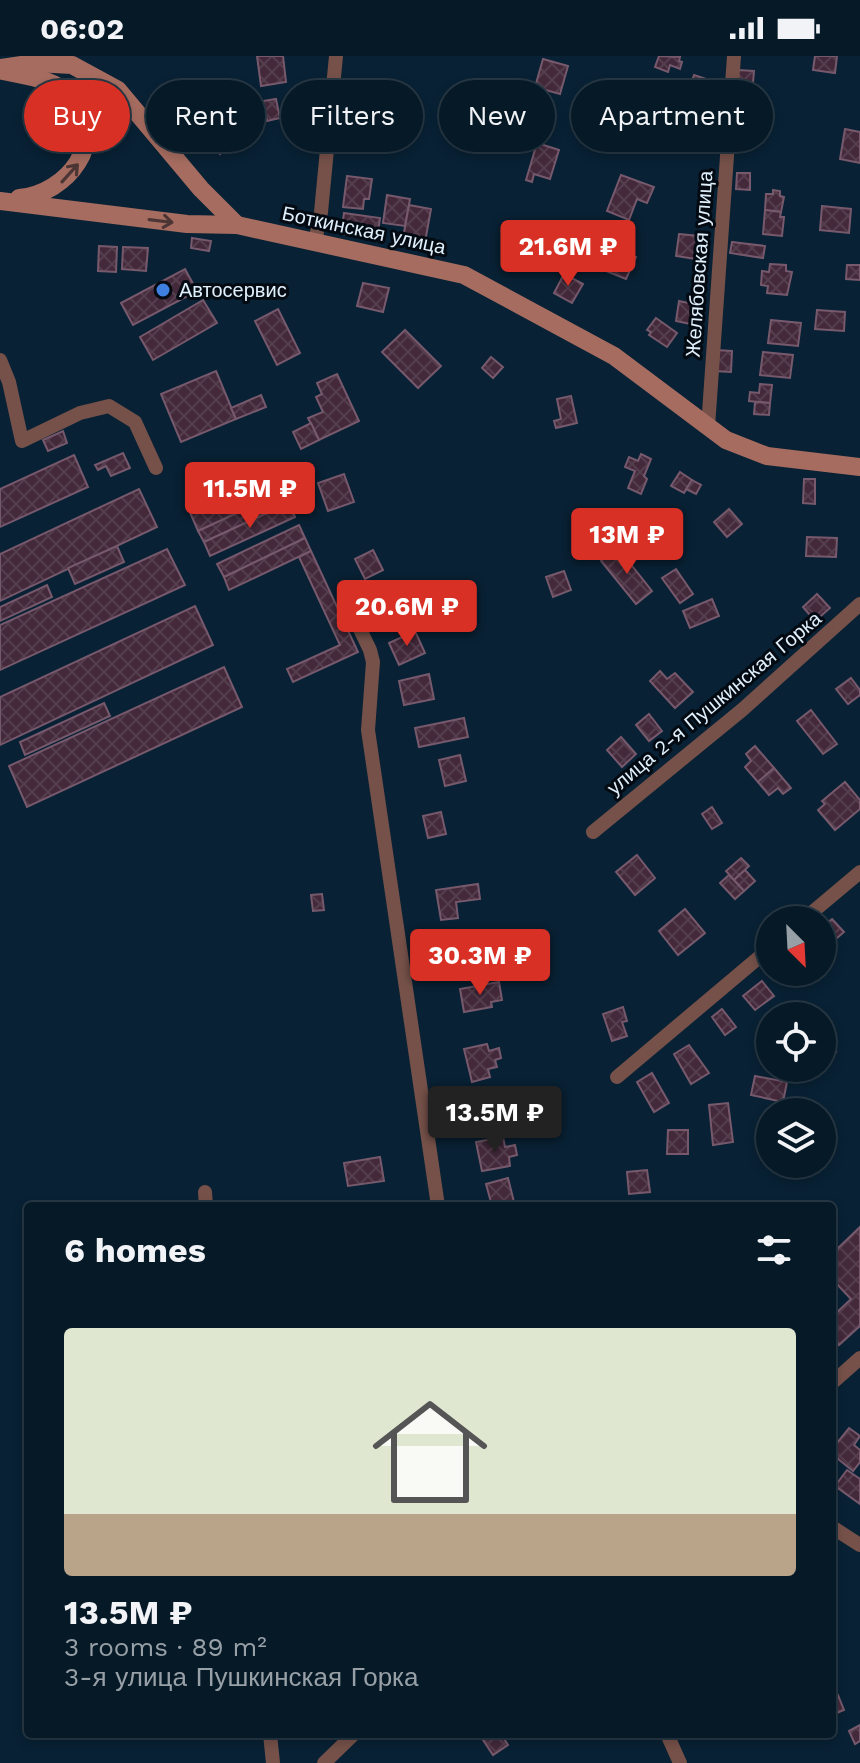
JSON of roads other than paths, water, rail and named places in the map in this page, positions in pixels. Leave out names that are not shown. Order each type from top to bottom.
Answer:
[{"type":"street","points":[[315,242],[321,212],[336,56]]},
{"type":"street","name":"Желябовская улица","points":[[708,427],[734,56]]},
{"type":"street","points":[[0,69],[35,63],[72,65],[118,90],[201,189],[237,225]]},
{"type":"street","points":[[0,69],[38,79],[71,95],[82,113],[87,134],[84,153],[76,169],[55,187],[27,198],[0,200]]},
{"type":"street","name":"Боткинская улица","points":[[0,200],[187,224],[237,225],[464,275],[614,356],[726,440],[767,456],[860,467]]},
{"type":"street","points":[[0,360],[9,382],[22,441],[80,413],[109,406],[135,422],[156,468]]},
{"type":"street","name":"улица 2-я Пушкинская Горка","points":[[593,832],[742,710],[860,604]]},
{"type":"street","points":[[357,623],[373,662],[368,730],[437,1202]]},
{"type":"street","points":[[820,906],[860,872]]},
{"type":"street","points":[[617,1077],[756,960]]},
{"type":"street","points":[[836,1379],[860,1358]]},
{"type":"street","points":[[836,1530],[860,1545]]},
{"type":"street","points":[[270,1738],[273,1763]]},
{"type":"street","points":[[324,1763],[350,1738]]},
{"type":"street","points":[[669,1738],[680,1763]]},
{"type":"place","name":"Автосервис","points":[[163,290]]}]
